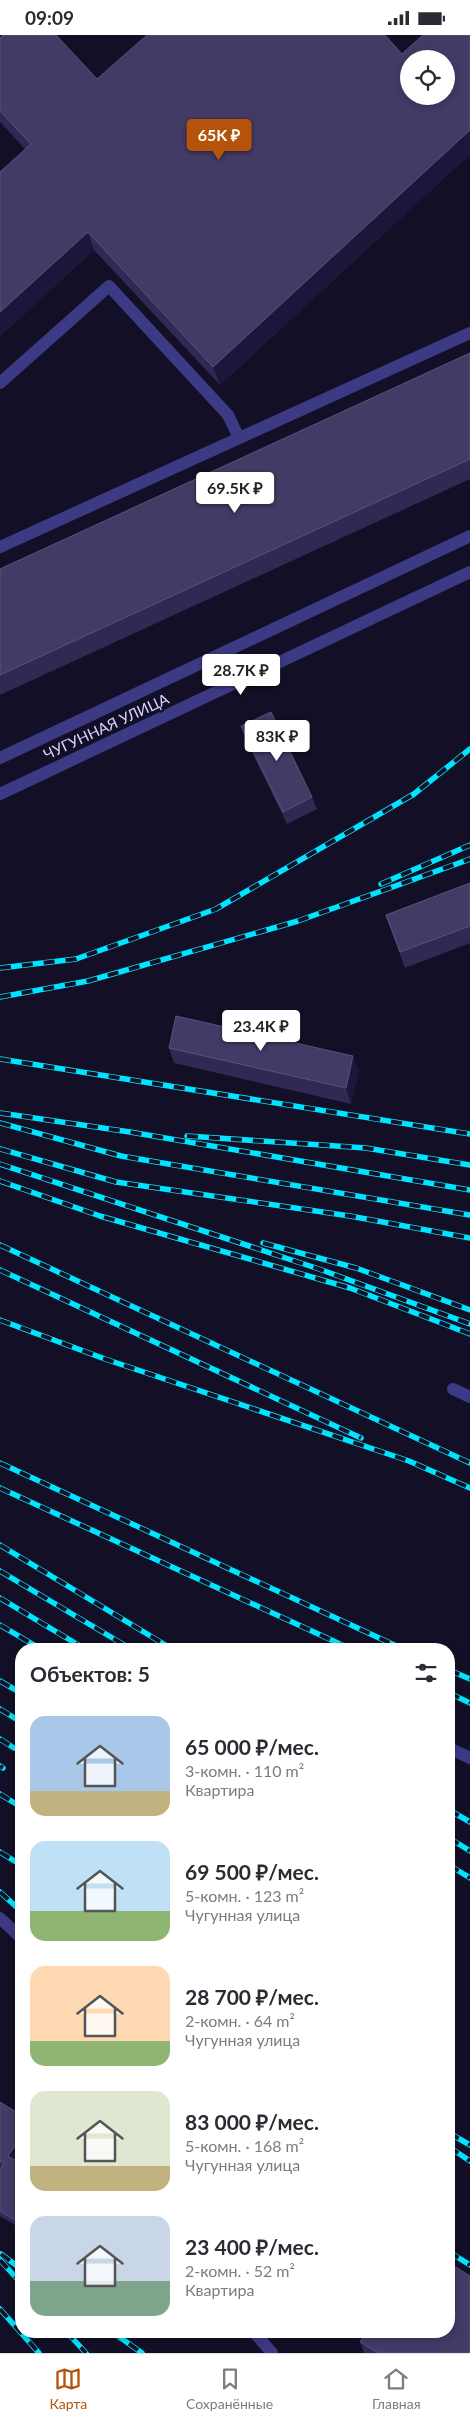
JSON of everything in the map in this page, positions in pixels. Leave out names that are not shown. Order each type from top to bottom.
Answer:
[{"type":"street","points":[[0,383],[109,286],[228,415],[239,438]]},
{"type":"street","points":[[0,547],[470,333]]},
{"type":"street","name":"ЧУГУННАЯ УЛИЦА","points":[[0,758],[470,536]]},
{"type":"street","name":"ЧУГУННАЯ УЛИЦА","points":[[0,795],[470,572]]},
{"type":"street","points":[[453,1389],[470,1397]]},
{"type":"street","points":[[455,1751],[470,1758]]},
{"type":"street","points":[[0,1918],[15,1932]]},
{"type":"street","points":[[259,2338],[272,2353]]},
{"type":"building","points":[[3,35],[56,35],[97,79],[147,35],[385,35],[400,52],[400,105],[455,105],[455,50],[406,50],[423,35],[470,35],[470,130],[213,367],[88,232],[0,312],[0,172],[31,144],[0,111],[0,38]]},
{"type":"building","points":[[470,353],[470,459],[0,675],[0,569]]},
{"type":"building","points":[[271,712],[312,797],[283,812],[241,726]]},
{"type":"building","points":[[470,883],[470,926],[400,952],[386,915]]},
{"type":"building","points":[[176,1016],[353,1056],[346,1088],[169,1048]]},
{"type":"building","points":[[0,2102],[15,2111],[15,2146],[8,2156],[15,2160],[15,2220],[0,2211],[0,2169],[4,2163],[0,2161]]},
{"type":"building","points":[[455,2267],[470,2276],[470,2353],[378,2353],[360,2342],[363,2338],[455,2338]]},
{"type":"railway","points":[[0,968],[76,959],[216,909],[414,794],[470,749]]},
{"type":"railway","points":[[381,884],[470,845]]},
{"type":"railway","points":[[0,997],[88,981],[298,921],[470,859]]},
{"type":"railway","points":[[0,1059],[470,1134]]},
{"type":"railway","points":[[0,1113],[130,1132],[470,1190]]},
{"type":"railway","points":[[0,1123],[121,1156],[470,1215]]},
{"type":"railway","points":[[187,1136],[366,1148],[470,1165]]},
{"type":"railway","points":[[0,1149],[116,1182],[350,1216],[470,1238]]},
{"type":"railway","points":[[0,1164],[319,1269],[470,1324]]},
{"type":"railway","points":[[0,1181],[100,1216],[350,1288],[470,1334]]},
{"type":"railway","points":[[263,1243],[356,1268],[470,1310]]},
{"type":"railway","points":[[0,1245],[470,1463]]},
{"type":"railway","points":[[0,1270],[361,1438]]},
{"type":"railway","points":[[0,1320],[105,1359],[409,1461],[470,1488]]},
{"type":"railway","points":[[0,1463],[390,1643]]},
{"type":"railway","points":[[0,1488],[338,1643]]},
{"type":"railway","points":[[0,1545],[162,1643]]},
{"type":"railway","points":[[0,1571],[121,1643]]},
{"type":"railway","points":[[0,1598],[75,1643]]},
{"type":"railway","points":[[0,1625],[31,1643]]},
{"type":"railway","points":[[455,1673],[470,1679]]},
{"type":"railway","points":[[0,1681],[15,1690]]},
{"type":"railway","points":[[455,1696],[470,1703]]},
{"type":"railway","points":[[0,1709],[15,1718]]},
{"type":"railway","points":[[0,1739],[14,1748]]},
{"type":"railway","points":[[0,1794],[15,1803]]},
{"type":"railway","points":[[455,1813],[470,1822]]},
{"type":"railway","points":[[455,1842],[470,1851]]},
{"type":"railway","points":[[0,1852],[15,1861]]},
{"type":"railway","points":[[455,1869],[470,1878]]},
{"type":"railway","points":[[0,1892],[15,1906]]},
{"type":"railway","points":[[455,2136],[470,2145]]},
{"type":"railway","points":[[455,2151],[470,2161]]},
{"type":"railway","points":[[1,2254],[15,2264]]},
{"type":"railway","points":[[455,2256],[470,2265]]},
{"type":"railway","points":[[0,2260],[15,2276]]},
{"type":"railway","points":[[0,2309],[15,2326]]},
{"type":"railway","points":[[26,2338],[39,2353]]},
{"type":"railway","points":[[72,2338],[86,2353]]},
{"type":"railway","points":[[121,2338],[142,2353]]}]
